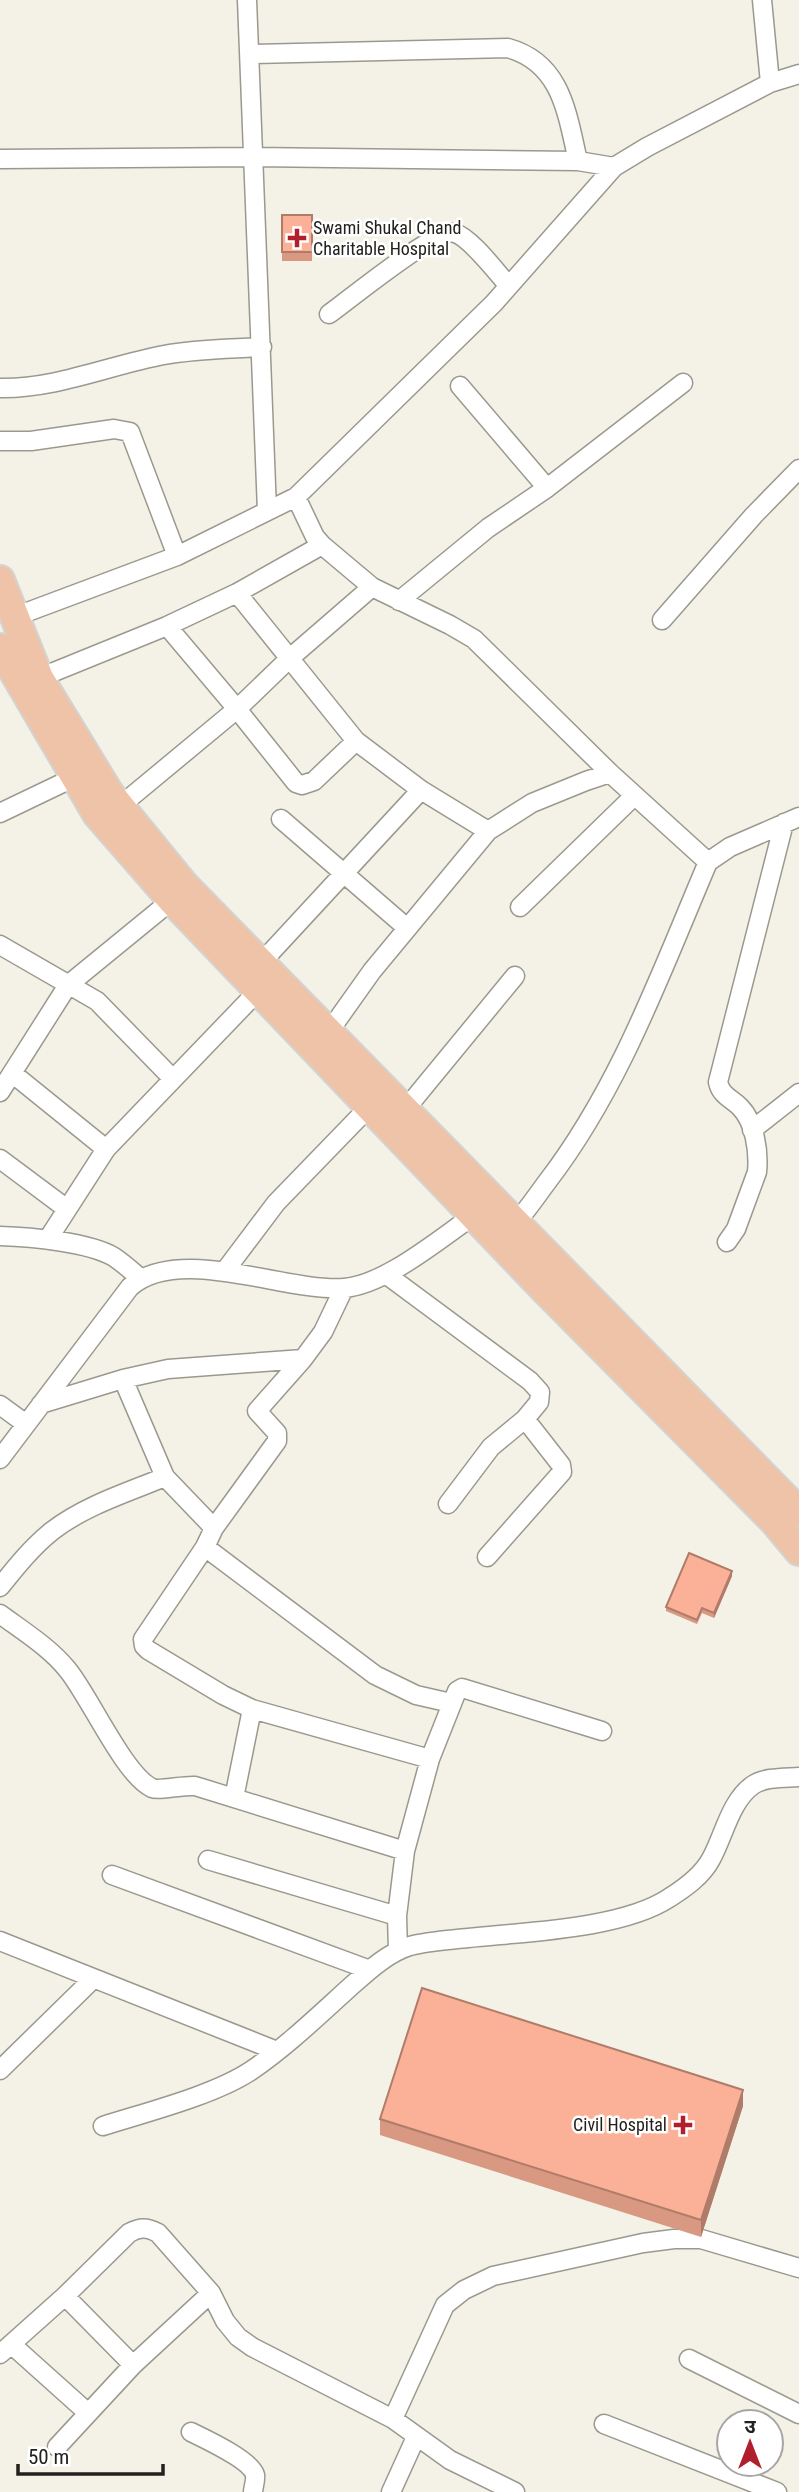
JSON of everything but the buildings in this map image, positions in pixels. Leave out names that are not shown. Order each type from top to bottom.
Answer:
[{"type":"main road","points":[[0,580],[39,678],[109,793],[259,977],[369,1107],[482,1207],[799,1550]]},
{"type":"main road","points":[[0,648],[97,814],[172,900],[259,977],[328,1033],[404,1111],[482,1207]]},
{"type":"main road","points":[[506,1232],[799,1512]]},
{"type":"street","points":[[247,0],[267,511]]},
{"type":"street","points":[[762,0],[770,83]]},
{"type":"street","points":[[250,54],[508,48],[524,53],[548,74],[559,90],[578,161]]},
{"type":"street","points":[[14,617],[177,556],[296,497],[509,286],[614,167],[770,83],[799,74]]},
{"type":"street","points":[[0,159],[254,157],[578,161],[614,167]]},
{"type":"street","points":[[329,314],[412,253],[448,232],[464,237],[509,286]]},
{"type":"street","points":[[0,388],[37,386],[189,351],[261,347]]},
{"type":"street","points":[[399,601],[477,537],[547,488],[682,383]]},
{"type":"street","points":[[460,386],[547,488]]},
{"type":"street","points":[[0,441],[31,442],[114,429],[130,432],[177,556]]},
{"type":"street","points":[[662,620],[754,515],[799,469]]},
{"type":"street","points":[[296,497],[315,537],[322,545],[372,587],[474,639],[610,774],[708,862]]},
{"type":"street","points":[[39,678],[167,626],[237,593],[322,545]]},
{"type":"street","points":[[120,806],[237,709],[290,658],[372,587]]},
{"type":"street","points":[[237,593],[356,741],[421,790],[488,831]]},
{"type":"street","points":[[167,626],[237,709],[291,779],[302,785],[314,780],[356,741]]},
{"type":"street","points":[[328,1033],[372,971],[488,831],[532,803],[586,780],[610,774]]},
{"type":"street","points":[[0,813],[75,777]]},
{"type":"street","points":[[48,1239],[106,1149],[173,1079],[344,873],[421,790]]},
{"type":"street","points":[[520,907],[634,796]]},
{"type":"street","points":[[281,819],[407,928]]},
{"type":"street","points":[[506,1232],[567,1157],[595,1114],[620,1065],[708,862],[730,847],[792,820]]},
{"type":"street","points":[[727,1242],[736,1229],[757,1172],[757,1152],[752,1129],[742,1109],[722,1093],[718,1083],[792,820]]},
{"type":"street","points":[[0,1092],[68,985],[172,900]]},
{"type":"street","points":[[0,945],[86,993],[104,1006],[173,1079]]},
{"type":"street","points":[[404,1111],[515,976]]},
{"type":"street","points":[[12,1073],[106,1149]]},
{"type":"street","points":[[752,1129],[799,1093]]},
{"type":"street","points":[[224,1272],[276,1203],[369,1107]]},
{"type":"street","points":[[0,1158],[67,1209]]},
{"type":"street","points":[[0,1459],[130,1287],[140,1278],[158,1271],[170,1270],[224,1272],[344,1288],[368,1283],[387,1275],[482,1207]]},
{"type":"street","points":[[0,1236],[48,1239],[113,1256],[140,1278]]},
{"type":"street","points":[[387,1275],[530,1381],[540,1392],[539,1402],[525,1419],[491,1447],[448,1504]]},
{"type":"street","points":[[344,1288],[323,1332],[303,1359],[258,1407],[259,1414],[277,1433],[278,1438],[214,1528],[205,1547],[143,1639],[145,1646],[222,1695],[252,1709],[430,1759]]},
{"type":"street","points":[[41,1404],[123,1379],[168,1369],[303,1359]]},
{"type":"street","points":[[123,1379],[165,1477],[214,1528]]},
{"type":"street","points":[[0,1405],[26,1424]]},
{"type":"street","points":[[487,1557],[562,1472],[561,1465],[525,1419]]},
{"type":"street","points":[[0,1587],[30,1550],[54,1530],[125,1493],[165,1477]]},
{"type":"street","points":[[205,1547],[375,1675],[416,1695],[451,1703]]},
{"type":"street","points":[[0,1614],[31,1636],[68,1670],[130,1768],[144,1782],[159,1790],[179,1785],[195,1786],[405,1852]]},
{"type":"street","points":[[398,1950],[397,1916],[405,1852],[430,1759],[457,1691],[462,1688],[469,1689],[602,1731]]},
{"type":"street","points":[[234,1798],[252,1709]]},
{"type":"street","points":[[103,2126],[218,2087],[250,2071],[370,1970],[398,1950],[436,1941],[576,1927],[634,1914],[666,1900],[692,1883],[710,1860],[744,1793],[753,1785],[768,1780],[799,1777]]},
{"type":"street","points":[[208,1860],[397,1916]]},
{"type":"street","points":[[112,1875],[370,1970]]},
{"type":"street","points":[[0,1941],[277,2051]]},
{"type":"street","points":[[0,2070],[93,1979]]},
{"type":"street","points":[[88,2413],[5,2349],[65,2297],[129,2233],[139,2228],[149,2228],[158,2233],[211,2293],[225,2321],[238,2337],[251,2347],[393,2419],[450,2460],[516,2492]]},
{"type":"street","points":[[393,2419],[446,2305],[464,2290],[492,2276],[643,2243],[674,2239],[701,2239],[799,2268]]},
{"type":"street","points":[[57,2447],[133,2365],[211,2293]]},
{"type":"street","points":[[65,2297],[133,2365]]},
{"type":"street","points":[[690,2359],[799,2414]]},
{"type":"street","points":[[604,2424],[777,2492]]},
{"type":"street","points":[[191,2431],[249,2467],[255,2475],[253,2492]]},
{"type":"street","points":[[391,2492],[416,2437]]},
{"type":"place","name":"Swami Shukal Chand Charitable Hospital","points":[[297,238]]},
{"type":"place","name":"Civil Hospital","points":[[683,2125]]}]
